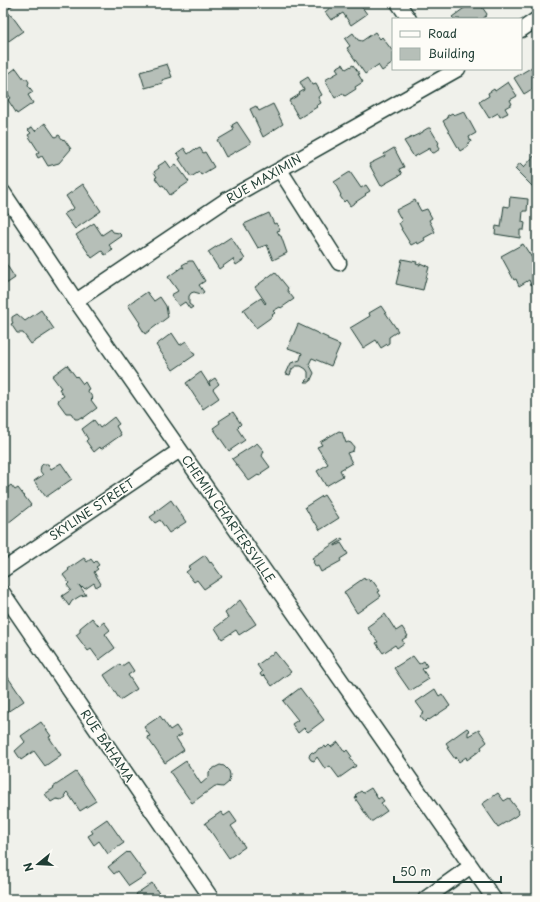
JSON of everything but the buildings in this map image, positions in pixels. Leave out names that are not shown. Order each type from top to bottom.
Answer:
[{"type":"street","points":[[398,3],[408,18]]},
{"type":"street","points":[[522,29],[537,19]]},
{"type":"street","name":"RUE MAXIMIN","points":[[76,301],[226,200],[449,71]]},
{"type":"street","points":[[280,170],[339,263]]},
{"type":"street","name":"CHEMIN CHARTERSVILLE","points":[[3,192],[76,301],[494,899]]},
{"type":"street","name":"SKYLINE STREET","points":[[3,570],[180,450]]},
{"type":"street","name":"RUE BAHAMA","points":[[3,593],[212,899]]},
{"type":"street","points":[[425,899],[471,866]]}]
